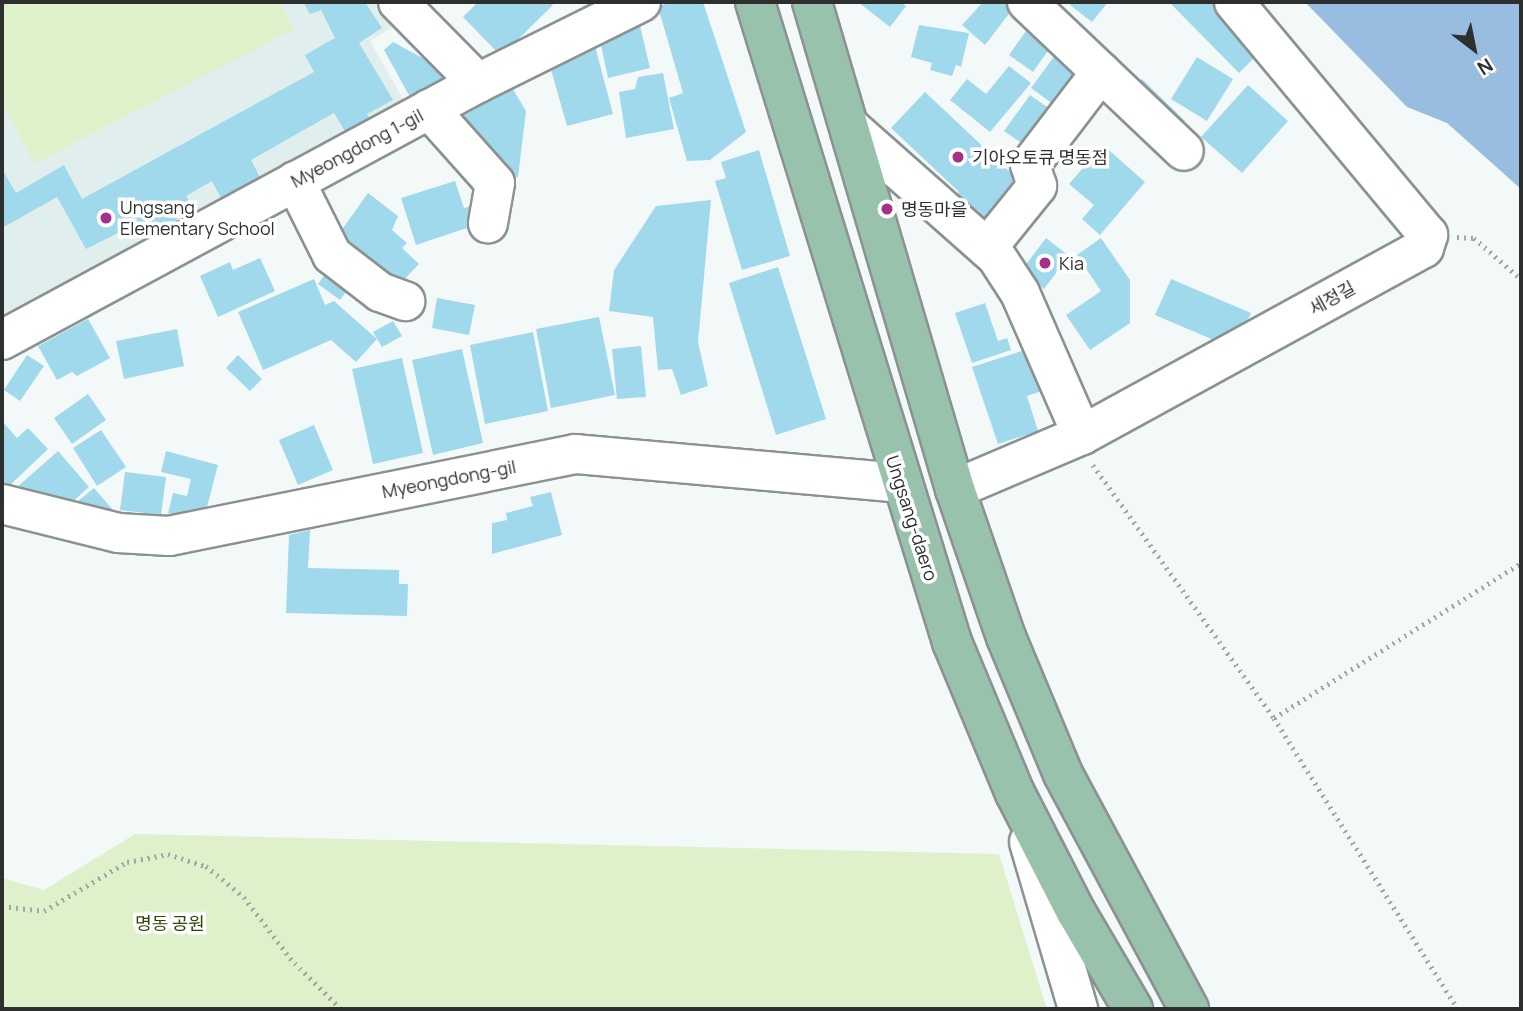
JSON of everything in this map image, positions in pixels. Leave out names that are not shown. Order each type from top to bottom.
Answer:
[{"type":"main road","name":"Ungsang-daero","points":[[755,2],[952,642],[1015,793],[1076,912],[1133,1009]]},
{"type":"main road","points":[[813,2],[955,489],[1006,638],[1063,774],[1189,1009]]},
{"type":"street","points":[[398,2],[478,83]]},
{"type":"street","name":"Myeongdong 1-gil","points":[[2,340],[478,83],[641,2]]},
{"type":"street","points":[[1027,2],[1184,152]]},
{"type":"street","points":[[1234,2],[1428,235]]},
{"type":"street","points":[[987,248],[1037,186],[1030,165],[1101,72]]},
{"type":"street","points":[[429,109],[495,183],[488,223]]},
{"type":"street","points":[[850,127],[987,248],[1020,293],[1079,437]]},
{"type":"street","points":[[295,181],[332,255],[380,292],[405,301]]},
{"type":"street","name":"세정길","points":[[955,489],[1079,437],[1424,248],[1428,235]]},
{"type":"street","name":"Myeongdong-gil","points":[[2,504],[118,533],[169,536],[576,454],[901,483]]},
{"type":"street","points":[[1015,793],[1078,1009]]},
{"type":"path","points":[[1428,235],[1474,238],[1521,279]]},
{"type":"path","points":[[1079,437],[1274,718],[1458,1009]]},
{"type":"path","points":[[1274,718],[1521,563]]},
{"type":"path","points":[[2,906],[44,911],[127,862],[168,854],[206,866],[244,897],[290,958],[341,1009]]},
{"type":"shaded area","name":"Ungsang Elementary School","points":[[2,2],[379,2],[400,23],[370,41],[410,111],[2,325]]},
{"type":"green space","points":[[2,2],[279,2],[294,29],[34,164],[2,102]]},
{"type":"green space","name":"명동 공원","points":[[135,834],[999,854],[1047,1009],[2,1009],[2,878],[44,890]]},
{"type":"water","points":[[1305,2],[1521,2],[1521,189],[1447,123],[1407,107]]},
{"type":"building","points":[[303,2],[365,2],[382,28],[359,43],[393,100],[367,114],[375,127],[351,141],[334,113],[251,160],[265,187],[226,208],[212,181],[186,196],[192,206],[175,215],[183,230],[149,250],[136,224],[86,249],[57,197],[2,228],[2,169],[16,193],[64,165],[82,199],[314,72],[305,55],[335,38],[321,10],[310,14]]},
{"type":"building","points":[[478,2],[550,2],[553,5],[501,56],[463,17]]},
{"type":"building","points":[[671,2],[703,2],[746,132],[710,160],[687,161],[669,98],[683,93],[658,7]]},
{"type":"building","points":[[858,2],[900,2],[906,6],[890,27]]},
{"type":"building","points":[[983,2],[1018,2],[985,45],[962,25]]},
{"type":"building","points":[[1072,2],[1108,2],[1092,22],[1070,5]]},
{"type":"building","points":[[1169,2],[1218,2],[1264,48],[1239,73]]},
{"type":"building","points":[[1033,21],[1057,38],[1033,72],[1009,55]]},
{"type":"building","points":[[919,25],[969,33],[961,67],[956,65],[952,76],[930,70],[932,63],[911,57]]},
{"type":"building","points":[[640,26],[650,68],[608,78],[599,36]]},
{"type":"building","points":[[393,42],[443,69],[453,88],[416,108],[384,50]]},
{"type":"building","points":[[595,46],[613,114],[567,126],[548,59]]},
{"type":"building","points":[[1061,47],[1087,65],[1065,113],[1031,88]]},
{"type":"building","points":[[1197,57],[1233,79],[1207,121],[1171,99]]},
{"type":"building","points":[[1009,66],[1031,83],[990,132],[950,100],[967,79],[986,94]]},
{"type":"building","points":[[663,73],[674,129],[626,138],[619,92],[635,89],[638,77]]},
{"type":"building","points":[[1142,79],[1185,121],[1171,136],[1127,93]]},
{"type":"building","points":[[1248,85],[1288,121],[1242,173],[1201,137]]},
{"type":"building","points":[[511,86],[526,111],[518,177],[494,174],[459,119]]},
{"type":"building","name":"기아오토큐 명동점","points":[[925,92],[1026,187],[982,234],[948,203],[959,192],[891,128]]},
{"type":"building","points":[[1030,95],[1063,118],[1037,154],[1004,131]]},
{"type":"building","points":[[1103,145],[1145,182],[1100,235],[1082,219],[1094,205],[1069,184]]},
{"type":"building","points":[[759,150],[790,256],[742,270],[715,181],[726,178],[721,162]]},
{"type":"building","points":[[455,181],[464,208],[473,205],[479,224],[416,245],[401,198]]},
{"type":"building","points":[[368,193],[398,216],[392,230],[407,243],[402,248],[419,264],[397,287],[336,238]]},
{"type":"building","points":[[711,200],[698,342],[708,386],[681,395],[672,369],[658,370],[653,317],[609,311],[614,270],[656,206]]},
{"type":"building","name":"Kia","points":[[1046,238],[1069,256],[1044,289],[1021,271]]},
{"type":"building","points":[[1101,238],[1130,280],[1130,323],[1090,350],[1066,315],[1101,291],[1077,255]]},
{"type":"building","points":[[260,258],[275,291],[218,317],[200,276],[230,262],[233,270]]},
{"type":"building","points":[[333,263],[355,279],[340,300],[318,284]]},
{"type":"building","points":[[778,267],[826,419],[776,435],[729,283]]},
{"type":"building","points":[[314,279],[325,305],[334,301],[377,339],[356,362],[331,340],[263,370],[238,312]]},
{"type":"building","points":[[1171,279],[1251,313],[1235,349],[1155,315]]},
{"type":"building","points":[[437,298],[475,305],[469,335],[432,328]]},
{"type":"building","points":[[985,303],[998,341],[1007,338],[1011,350],[972,363],[955,313]]},
{"type":"building","points":[[599,317],[615,395],[551,408],[536,329]]},
{"type":"building","points":[[88,319],[110,358],[77,376],[72,372],[57,380],[38,346]]},
{"type":"building","points":[[393,321],[402,336],[382,347],[373,332]]},
{"type":"building","points":[[177,329],[184,366],[124,379],[116,341]]},
{"type":"building","points":[[533,332],[548,411],[485,424],[470,345]]},
{"type":"building","points":[[641,346],[646,397],[617,399],[612,349]]},
{"type":"building","points":[[462,349],[483,443],[433,455],[412,360]]},
{"type":"building","points":[[1028,349],[1042,391],[1027,396],[1038,431],[998,444],[972,367]]},
{"type":"building","points":[[27,355],[44,366],[20,401],[4,390]]},
{"type":"building","points":[[238,355],[262,379],[250,391],[226,368]]},
{"type":"building","points":[[402,358],[423,453],[373,464],[352,369]]},
{"type":"building","points":[[88,394],[106,420],[72,444],[54,418]]},
{"type":"building","points":[[2,421],[17,438],[28,428],[48,449],[6,489],[2,487]]},
{"type":"building","points":[[314,425],[333,470],[298,485],[279,440]]},
{"type":"building","points":[[101,430],[126,467],[97,486],[73,448]]},
{"type":"building","points":[[58,451],[89,487],[69,505],[16,488]]},
{"type":"building","points":[[166,451],[218,465],[203,522],[168,513],[173,493],[187,496],[191,479],[161,472]]},
{"type":"building","points":[[125,472],[166,477],[161,515],[120,510]]},
{"type":"building","points":[[94,488],[113,510],[72,506]]},
{"type":"building","points":[[551,492],[562,535],[492,554],[492,523],[507,520],[506,513],[533,506],[530,497]]},
{"type":"building","points":[[310,530],[308,568],[399,570],[399,584],[408,584],[407,616],[286,613],[289,535]]},
{"type":"place","name":"기아오토큐 명동점","points":[[958,157]]},
{"type":"place","name":"명동마을","points":[[887,209]]},
{"type":"place","name":"Ungsang Elementary School","points":[[106,218]]},
{"type":"place","name":"Kia","points":[[1045,263]]}]
